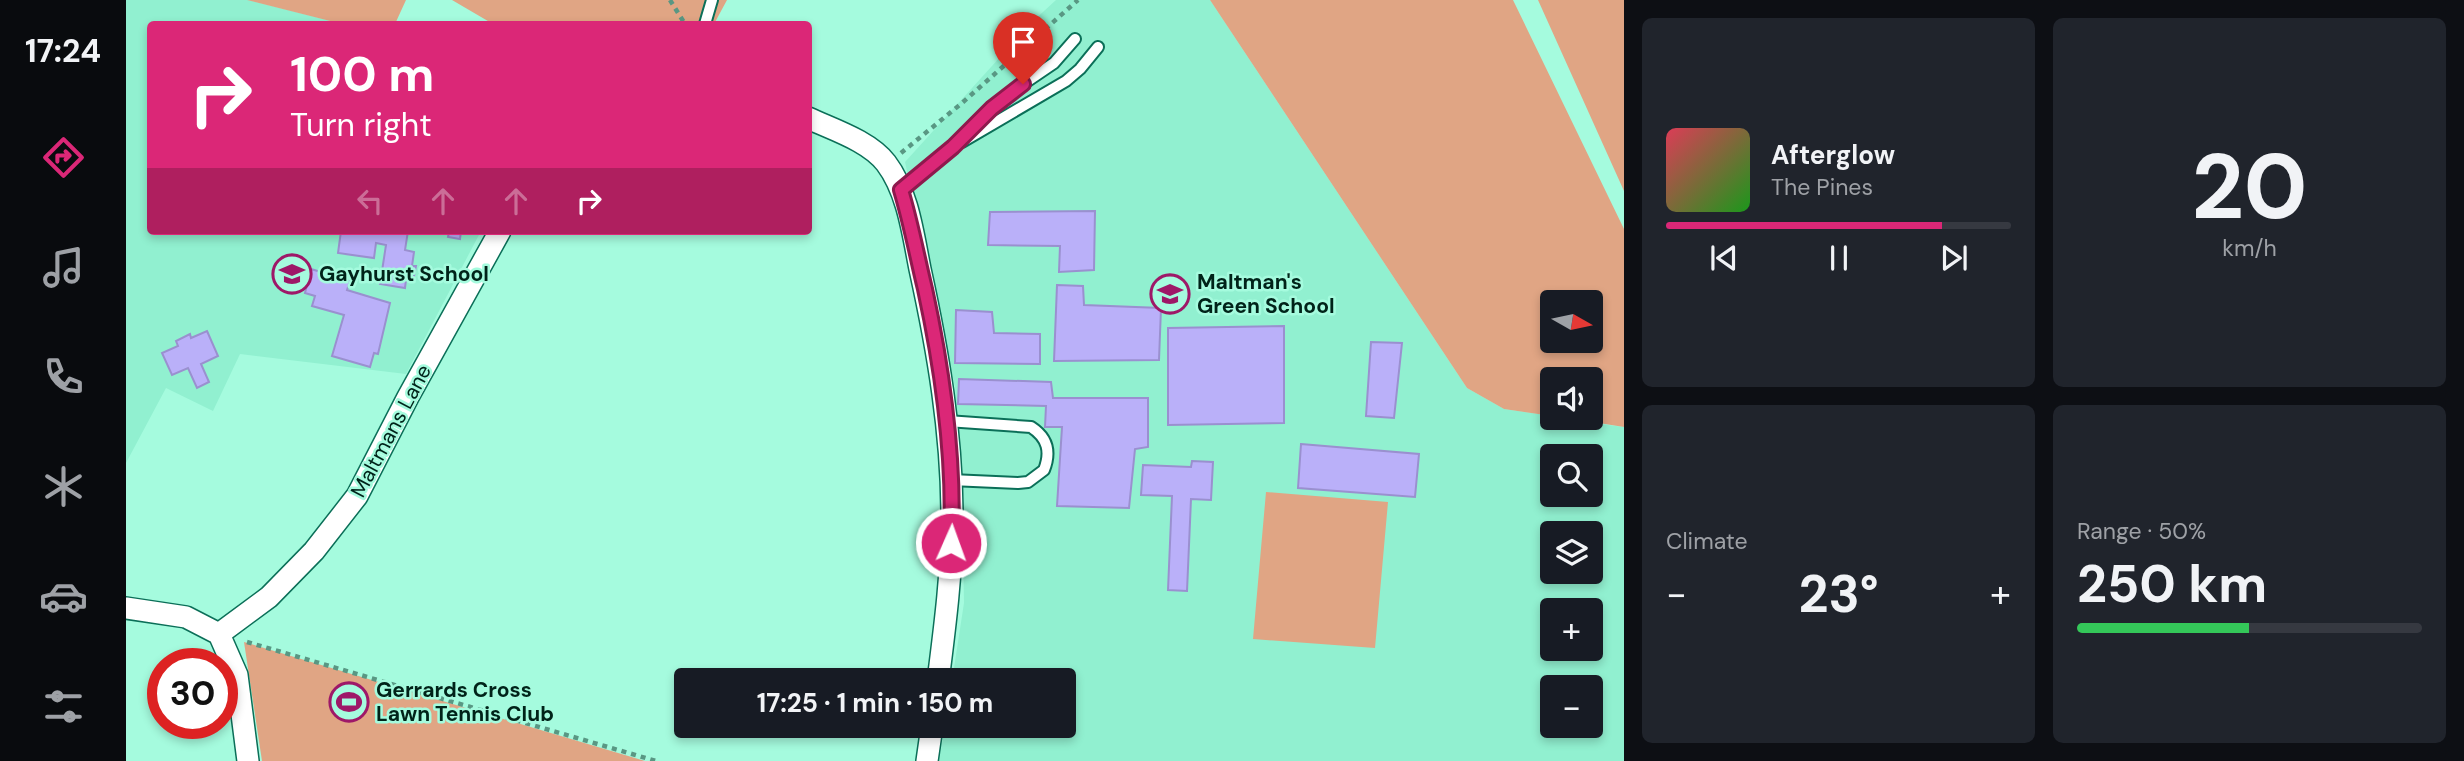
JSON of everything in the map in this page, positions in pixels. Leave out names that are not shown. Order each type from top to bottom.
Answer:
[{"type":"street","points":[[812,120],[875,152],[887,164],[901,190],[910,220],[938,350],[951,480],[949,593],[940,668]]},
{"type":"street","name":"Maltmans Lane","points":[[219,634],[269,597],[314,551],[357,496],[408,397],[498,235]]},
{"type":"street","points":[[126,608],[186,617],[219,634],[237,676],[248,761]]},
{"type":"street","points":[[927,761],[930,738]]},
{"type":"lane","points":[[706,21],[712,0]]},
{"type":"lane","points":[[901,190],[953,147],[1007,95],[1054,63],[1075,39]]},
{"type":"lane","points":[[953,147],[1066,81],[1098,47]]},
{"type":"lane","points":[[947,421],[1031,427],[1046,441],[1048,450],[1048,461],[1044,470],[1028,482],[951,480]]},
{"type":"path","points":[[670,0],[683,21]]},
{"type":"path","points":[[887,164],[962,103],[1078,0]]},
{"type":"path","points":[[219,634],[656,761]]},
{"type":"shaded area","name":"Gayhurst School","points":[[126,0],[248,0],[331,21],[147,21],[147,235],[479,235],[406,374],[240,354],[213,411],[166,388],[126,463]]},
{"type":"shaded area","points":[[247,0],[406,0],[396,21],[330,21]]},
{"type":"shaded area","points":[[452,0],[727,0],[716,21],[488,21]]},
{"type":"shaded area","name":"Maltman's Green School","points":[[1056,0],[1210,0],[1467,388],[1504,409],[1540,414],[1540,430],[1603,430],[1603,424],[1624,427],[1624,761],[939,761],[943,738],[1076,738],[1076,668],[954,668],[964,603],[962,498],[955,387],[905,162],[1031,23]]},
{"type":"shaded area","points":[[1210,0],[1513,0],[1624,229],[1624,427],[1603,424],[1603,367],[1540,367],[1540,414],[1504,409],[1467,388]]},
{"type":"shaded area","points":[[1538,0],[1624,0],[1624,191]]},
{"type":"shaded area","points":[[1266,492],[1388,502],[1375,648],[1253,639]]},
{"type":"shaded area","name":"Gerrards Cross Lawn Tennis Club","points":[[244,642],[645,761],[262,761]]},
{"type":"building","points":[[1095,211],[1094,270],[1059,272],[1060,246],[988,245],[990,212]]},
{"type":"building","points":[[340,235],[407,235],[405,250],[414,252],[412,266],[416,266],[413,281],[406,280],[405,288],[380,284],[386,245],[376,243],[374,258],[338,253]]},
{"type":"building","points":[[448,235],[460,235],[460,239]]},
{"type":"building","points":[[311,269],[350,281],[347,290],[390,303],[378,354],[374,353],[370,367],[332,356],[344,315],[312,306],[315,296],[305,293]]},
{"type":"building","points":[[1057,285],[1083,286],[1084,305],[1161,308],[1159,360],[1054,361]]},
{"type":"building","points":[[956,310],[992,312],[994,333],[1040,334],[1040,364],[955,363]]},
{"type":"building","points":[[1284,326],[1284,423],[1168,425],[1168,328]]},
{"type":"building","points":[[207,331],[218,356],[201,364],[209,382],[197,388],[188,368],[172,375],[162,353],[178,346],[176,341],[190,334],[191,338]]},
{"type":"building","points":[[1371,342],[1402,343],[1394,418],[1366,416]]},
{"type":"building","points":[[959,379],[1051,382],[1053,398],[1148,398],[1148,447],[1135,449],[1129,508],[1057,506],[1062,427],[1045,427],[1046,406],[958,404]]},
{"type":"building","points":[[1301,444],[1419,454],[1415,497],[1298,488]]},
{"type":"building","points":[[1192,461],[1213,462],[1211,500],[1191,499],[1187,591],[1168,590],[1172,496],[1141,495],[1143,465],[1191,467]]},
{"type":"place","name":"Gayhurst School","points":[[292,274]]},
{"type":"place","name":"Maltman's Green School","points":[[1170,294]]},
{"type":"place","name":"Gerrards Cross Lawn Tennis Club","points":[[349,702]]},
{"type":"route","points":[[951,543],[951,480],[938,350],[901,190],[953,147],[977,121],[1023,84]]}]
